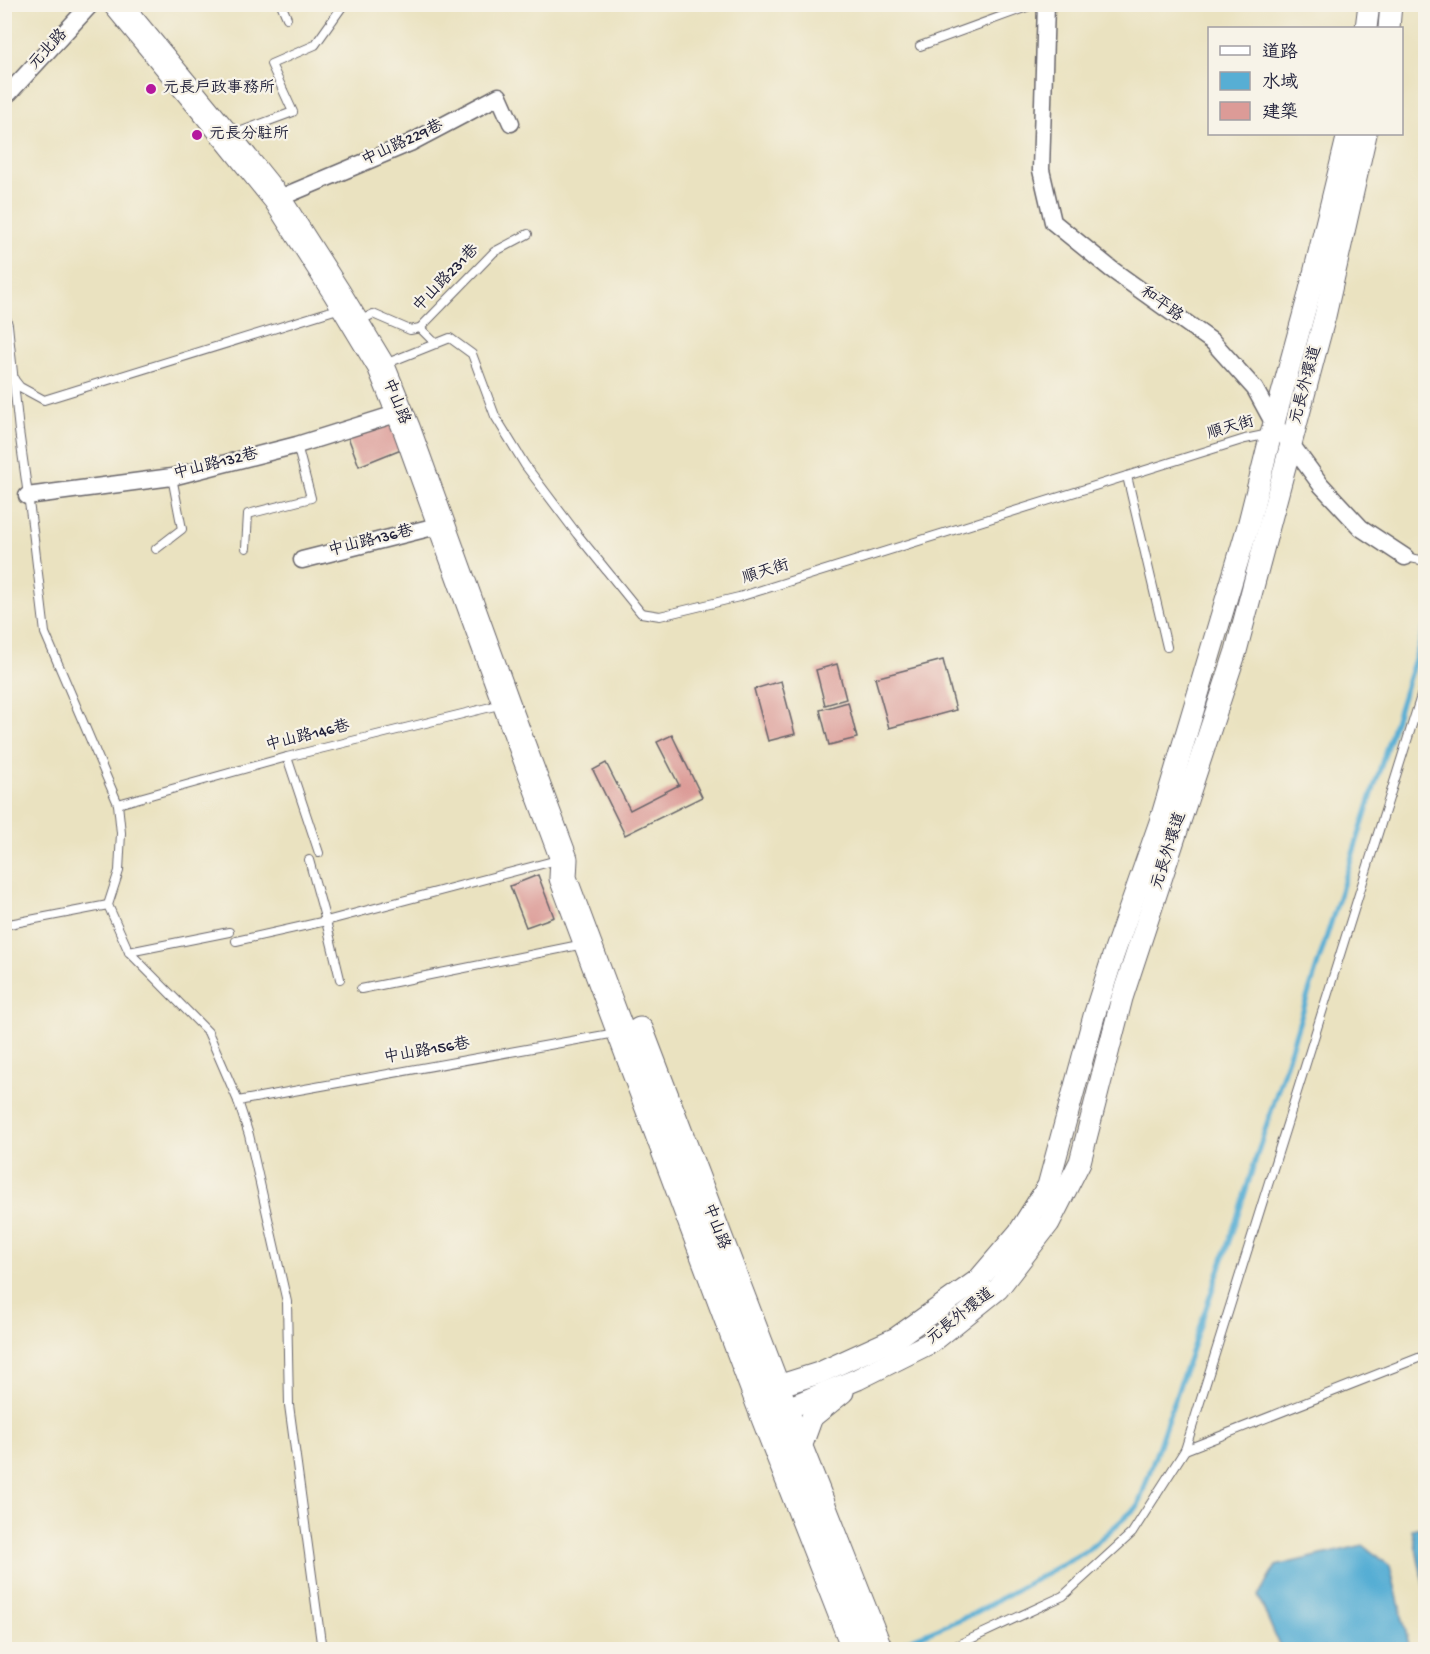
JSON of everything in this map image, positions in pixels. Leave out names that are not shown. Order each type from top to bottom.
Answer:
[{"type":"main road","name":"中山路","points":[[117,4],[277,200],[381,366],[564,859],[563,878],[621,1032],[771,1401],[850,1603]]},
{"type":"main road","name":"中山路","points":[[564,859],[579,870],[771,1401],[800,1450],[850,1603]]},
{"type":"main road","points":[[850,1603],[856,1650]]},
{"type":"main road","points":[[850,1603],[879,1650]]},
{"type":"street","name":"元北路","points":[[7,94],[91,4]]},
{"type":"street","name":"和平路","points":[[1046,4],[1041,170],[1053,222],[1111,268],[1213,342],[1255,389],[1273,429],[1291,444],[1321,485],[1361,528],[1405,557]]},
{"type":"street","points":[[1366,27],[1369,4]]},
{"type":"street","points":[[1389,27],[1391,4]]},
{"type":"street","name":"中山路229巷","points":[[277,200],[410,143],[499,96],[510,123]]},
{"type":"street","name":"元長外環道","points":[[771,1401],[819,1372],[896,1338],[978,1280],[1019,1232],[1048,1186],[1100,996],[1160,822],[1245,538],[1348,135]]},
{"type":"street","name":"元長外環道","points":[[771,1401],[858,1379],[932,1342],[998,1289],[1049,1223],[1080,1162],[1122,998],[1236,651],[1325,316],[1366,135]]},
{"type":"street","name":"中山路132巷","points":[[27,496],[171,477],[297,445],[399,412]]},
{"type":"street","name":"中山路136巷","points":[[302,560],[441,525]]},
{"type":"street","points":[[800,1450],[812,1418],[858,1379]]},
{"type":"lane","points":[[281,4],[287,18]]},
{"type":"lane","points":[[227,137],[292,112],[271,64],[315,45],[344,4]]},
{"type":"lane","points":[[920,46],[1035,4]]},
{"type":"lane","points":[[4,142],[7,94]]},
{"type":"lane","name":"中山路231巷","points":[[420,328],[494,252],[528,234]]},
{"type":"lane","points":[[4,310],[8,325],[45,633],[118,804],[121,832],[119,871],[108,905],[129,952],[208,1032],[238,1101],[249,1135],[287,1302],[289,1405],[322,1650]]},
{"type":"lane","points":[[13,378],[20,387],[44,400],[350,315],[373,314],[410,330],[420,328],[436,344]]},
{"type":"lane","name":"順天街","points":[[381,366],[450,338],[472,354],[495,416],[525,465],[641,613],[660,616],[739,597],[1273,429]]},
{"type":"lane","points":[[246,548],[248,514],[311,498],[297,445]]},
{"type":"lane","points":[[1127,476],[1167,647]]},
{"type":"lane","points":[[156,549],[182,529],[171,477]]},
{"type":"lane","points":[[1405,557],[1425,561]]},
{"type":"lane","points":[[947,1650],[1063,1596],[1132,1533],[1185,1450],[1425,680]]},
{"type":"lane","name":"中山路146巷","points":[[118,804],[287,758],[506,703]]},
{"type":"lane","points":[[287,758],[319,853]]},
{"type":"lane","points":[[236,941],[326,921],[564,859]]},
{"type":"lane","points":[[309,860],[340,978]]},
{"type":"lane","points":[[4,925],[108,905]]},
{"type":"lane","points":[[129,952],[229,932]]},
{"type":"lane","points":[[361,989],[588,944]]},
{"type":"lane","name":"中山路156巷","points":[[238,1101],[621,1032]]},
{"type":"lane","points":[[1185,1450],[1425,1355]]},
{"type":"water","points":[[1426,1526],[1425,1591],[1412,1529]]},
{"type":"water","points":[[1363,1545],[1390,1566],[1410,1649],[1281,1649],[1258,1596],[1276,1566]]},
{"type":"building","points":[[391,421],[401,449],[359,466],[348,437]]},
{"type":"building","points":[[943,660],[956,710],[889,728],[875,678]]},
{"type":"building","points":[[837,664],[846,699],[825,705],[816,670]]},
{"type":"building","points":[[781,681],[795,734],[768,741],[754,689]]},
{"type":"building","points":[[848,702],[857,738],[829,745],[820,710]]},
{"type":"building","points":[[672,735],[702,797],[625,835],[593,770],[606,763],[630,810],[679,785],[657,742]]},
{"type":"building","points":[[538,875],[554,917],[526,927],[510,886]]},
{"type":"waterway","points":[[887,1649],[973,1614],[1088,1550],[1138,1506],[1237,1218],[1426,624]]},
{"type":"place","name":"元長戶政事務所","points":[[151,89]]},
{"type":"place","name":"元長分駐所","points":[[197,135]]}]
